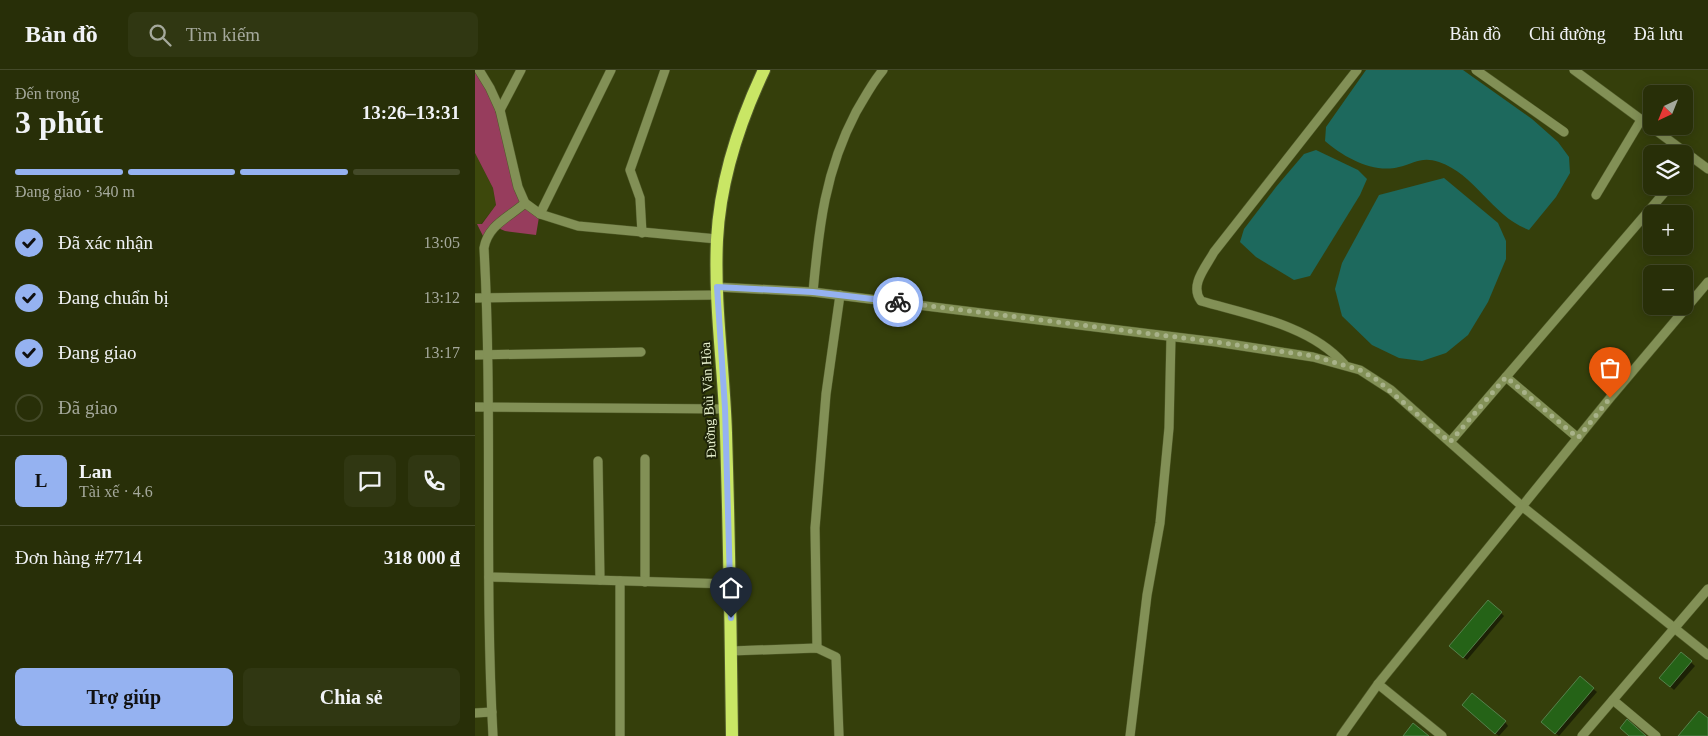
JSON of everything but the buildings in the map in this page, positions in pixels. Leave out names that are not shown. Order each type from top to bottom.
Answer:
[{"type":"main road","name":"Đường Bùi Văn Hòa","points":[[732,736],[731,584],[725,408],[717,291],[717,240],[720,207],[731,155],[764,70]]},
{"type":"street","points":[[479,70],[500,110],[518,187],[525,203],[540,214],[578,226],[717,240]]},
{"type":"street","points":[[500,110],[521,70]]},
{"type":"street","points":[[540,214],[611,70]]},
{"type":"street","points":[[642,233],[640,198],[630,170],[665,70]]},
{"type":"street","points":[[813,292],[819,223],[831,172],[851,122],[872,82],[883,70]]},
{"type":"street","points":[[1344,364],[1333,352],[1292,329],[1201,300],[1195,294],[1195,285],[1214,252],[1357,70]]},
{"type":"street","points":[[1476,70],[1564,132]]},
{"type":"street","points":[[1574,70],[1675,145]]},
{"type":"street","points":[[1595,196],[1641,120]]},
{"type":"street","points":[[1693,158],[1708,169]]},
{"type":"street","points":[[1450,442],[1662,195]]},
{"type":"street","points":[[493,736],[489,577],[487,298],[480,249],[491,230],[525,203]]},
{"type":"street","points":[[1341,736],[1378,684],[1708,282]]},
{"type":"street","points":[[475,298],[717,291],[813,292],[1171,338],[1216,342],[1303,355],[1344,364],[1360,370],[1391,390],[1523,507],[1708,655]]},
{"type":"street","points":[[817,648],[815,528],[826,394],[840,295]]},
{"type":"street","points":[[1130,736],[1147,595],[1161,523],[1169,428],[1171,338]]},
{"type":"street","points":[[475,355],[641,352]]},
{"type":"street","points":[[1506,377],[1578,438]]},
{"type":"street","points":[[475,407],[725,408]]},
{"type":"street","points":[[645,459],[645,582]]},
{"type":"street","points":[[598,461],[600,580]]},
{"type":"street","points":[[489,577],[731,584]]},
{"type":"street","points":[[620,581],[620,736]]},
{"type":"street","points":[[1582,736],[1676,629],[1708,589]]},
{"type":"street","points":[[731,651],[817,648],[836,658],[839,736]]},
{"type":"street","points":[[1378,684],[1442,736]]},
{"type":"street","points":[[1613,700],[1656,736]]},
{"type":"street","points":[[475,713],[492,712]]},
{"type":"shaded area","points":[[475,71],[497,111],[514,188],[539,217],[536,235],[505,231],[491,225],[483,236],[477,224],[482,224],[496,205],[493,188],[475,153]]},
{"type":"shaded area","points":[[475,153],[493,188],[496,205],[481,224],[475,224]]},
{"type":"water","points":[[1366,70],[1463,70],[1532,119],[1558,142],[1569,157],[1570,173],[1556,197],[1529,230],[1505,216],[1463,176],[1439,162],[1423,160],[1389,169],[1379,168],[1359,163],[1332,147],[1325,141],[1326,127]]},
{"type":"water","points":[[1316,150],[1358,170],[1367,179],[1360,195],[1310,276],[1294,280],[1256,257],[1240,242],[1244,229],[1276,187],[1304,154]]},
{"type":"water","points":[[1444,178],[1498,223],[1506,241],[1506,259],[1488,302],[1468,335],[1446,353],[1422,361],[1399,358],[1372,345],[1342,316],[1335,289],[1342,263],[1379,195]]},
{"type":"way so far","points":[[898,302],[1313,356],[1360,370],[1377,380],[1450,442],[1506,377],[1578,438],[1610,398]]},
{"type":"route","points":[[731,618],[725,408],[717,287],[813,292],[898,302]]}]
